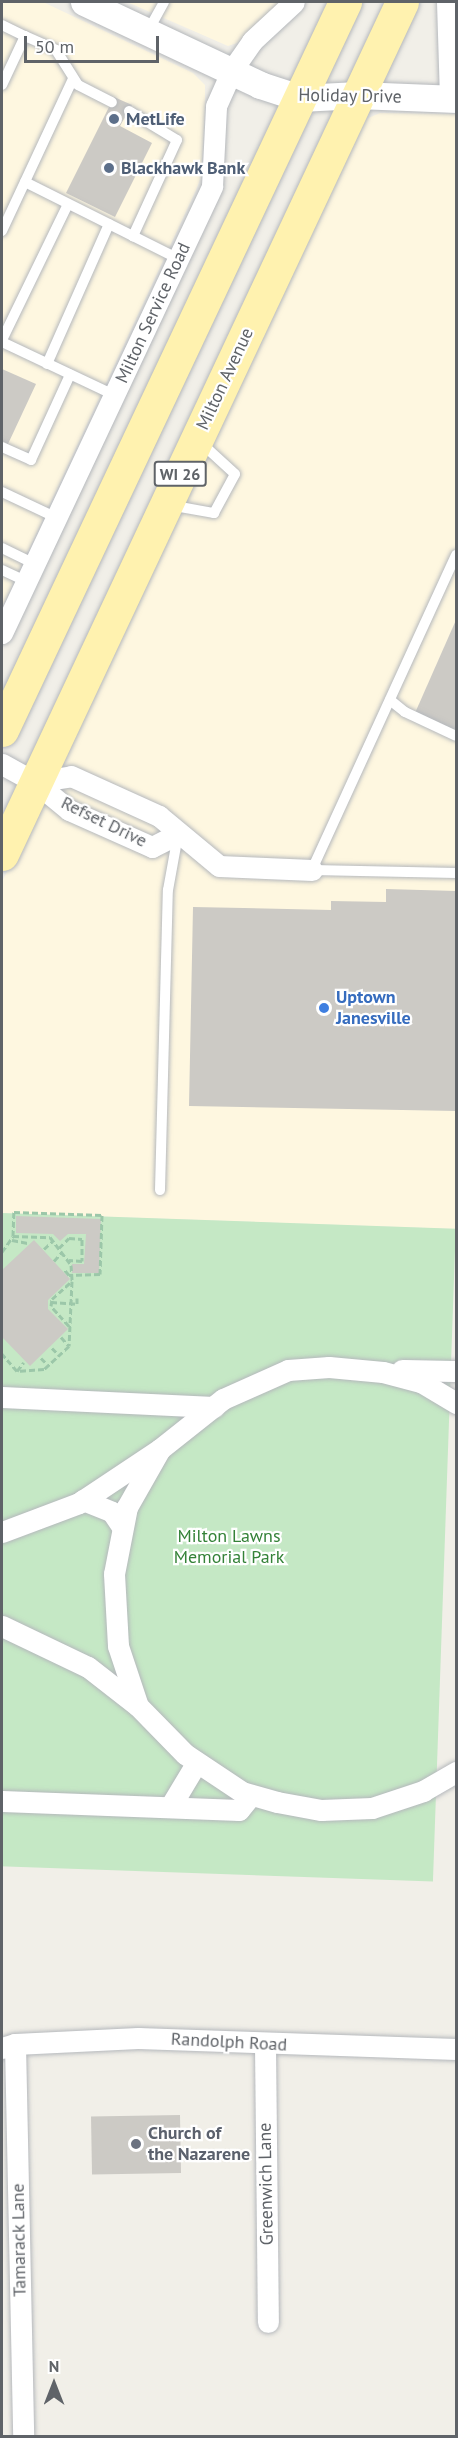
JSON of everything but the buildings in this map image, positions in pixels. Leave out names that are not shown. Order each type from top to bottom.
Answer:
[{"type":"main road","name":"WI 26","points":[[2,730],[345,2]]},
{"type":"main road","name":"Milton Avenue","points":[[2,854],[402,2]]},
{"type":"street","name":"Holiday Drive","points":[[84,2],[260,85],[300,98],[358,95],[453,99]]},
{"type":"street","name":"Milton Service Road","points":[[2,633],[212,186],[216,106],[232,70],[252,41],[294,2]]},
{"type":"street","points":[[447,2],[453,99]]},
{"type":"street","name":"Refset Drive","points":[[2,764],[35,782],[69,810],[152,847],[178,834]]},
{"type":"street","points":[[35,782],[71,776],[159,816],[219,866],[312,870]]},
{"type":"street","points":[[2,1532],[83,1500],[160,1449],[214,1407],[253,1384],[288,1370],[329,1367],[360,1370],[456,1371]]},
{"type":"street","points":[[360,1370],[421,1382],[456,1403]]},
{"type":"street","points":[[2,1396],[214,1407]]},
{"type":"street","points":[[138,1706],[118,1646],[114,1574],[122,1527],[139,1480],[160,1449]]},
{"type":"street","points":[[83,1500],[112,1512],[122,1527]]},
{"type":"street","points":[[2,1626],[88,1667],[138,1706],[197,1762],[251,1795],[321,1810],[372,1808],[423,1791],[456,1772]]},
{"type":"street","points":[[170,1807],[197,1762]]},
{"type":"street","points":[[2,1801],[239,1810],[251,1795]]},
{"type":"street","name":"Randolph Road","points":[[8,2046],[138,2038],[265,2045],[456,2049]]},
{"type":"street","name":"Greenwich Lane","points":[[265,2045],[268,2322]]},
{"type":"street","name":"Tamarack Lane","points":[[8,2046],[23,2436]]},
{"type":"lane","points":[[148,31],[164,2]]},
{"type":"lane","points":[[2,25],[56,50],[78,85],[112,102]]},
{"type":"lane","points":[[2,85],[25,36]]},
{"type":"lane","points":[[2,231],[73,79]]},
{"type":"lane","points":[[129,111],[177,140],[133,236]]},
{"type":"lane","points":[[25,182],[179,258]]},
{"type":"lane","points":[[69,204],[2,341],[114,396]]},
{"type":"lane","points":[[46,364],[109,224]]},
{"type":"lane","points":[[2,447],[31,460],[70,375]]},
{"type":"lane","points":[[165,505],[214,513],[235,474],[197,438]]},
{"type":"lane","points":[[2,492],[57,518]]},
{"type":"lane","points":[[2,548],[31,573]]},
{"type":"lane","points":[[456,555],[312,870],[456,873]]},
{"type":"lane","points":[[2,570],[31,573]]},
{"type":"lane","points":[[390,700],[405,712],[456,736]]},
{"type":"lane","points":[[160,1190],[168,890],[178,834]]},
{"type":"path","points":[[2,1252],[13,1238],[14,1212],[102,1215],[99,1274],[71,1275],[64,1269]]},
{"type":"path","points":[[13,1238],[53,1241]]},
{"type":"path","points":[[13,1238],[27,1243]]},
{"type":"path","points":[[58,1248],[69,1238],[82,1239],[82,1261],[68,1260]]},
{"type":"path","points":[[17,1371],[48,1365],[69,1346],[72,1281],[68,1260],[53,1241]]},
{"type":"path","points":[[44,1250],[53,1241]]},
{"type":"path","points":[[54,1261],[62,1252]]},
{"type":"path","points":[[51,1302],[72,1281]]},
{"type":"path","points":[[77,1298],[77,1310]]},
{"type":"path","points":[[51,1302],[77,1304]]},
{"type":"path","points":[[51,1302],[51,1306],[70,1327]]},
{"type":"path","points":[[61,1337],[69,1346]]},
{"type":"path","points":[[52,1348],[59,1355]]},
{"type":"path","points":[[2,1354],[17,1371]]},
{"type":"path","points":[[41,1358],[48,1365]]},
{"type":"path","points":[[17,1371],[24,1362]]},
{"type":"shaded area","points":[[2,2],[43,2],[193,73],[205,85],[205,106],[201,177],[196,190],[2,607]]},
{"type":"shaded area","points":[[127,2],[281,2],[237,43],[228,46]]},
{"type":"shaded area","points":[[380,113],[456,114],[456,1229],[2,1213],[2,882],[359,122]]},
{"type":"green space","name":"Milton Lawns Memorial Park","points":[[2,1213],[456,1229],[433,1881],[2,1866]]},
{"type":"place","name":"MetLife","points":[[114,119]]},
{"type":"place","name":"Blackhawk Bank","points":[[109,168]]},
{"type":"place","name":"Uptown Janesville","points":[[324,1008]]},
{"type":"place","name":"Church of the Nazarene","points":[[136,2144]]}]
